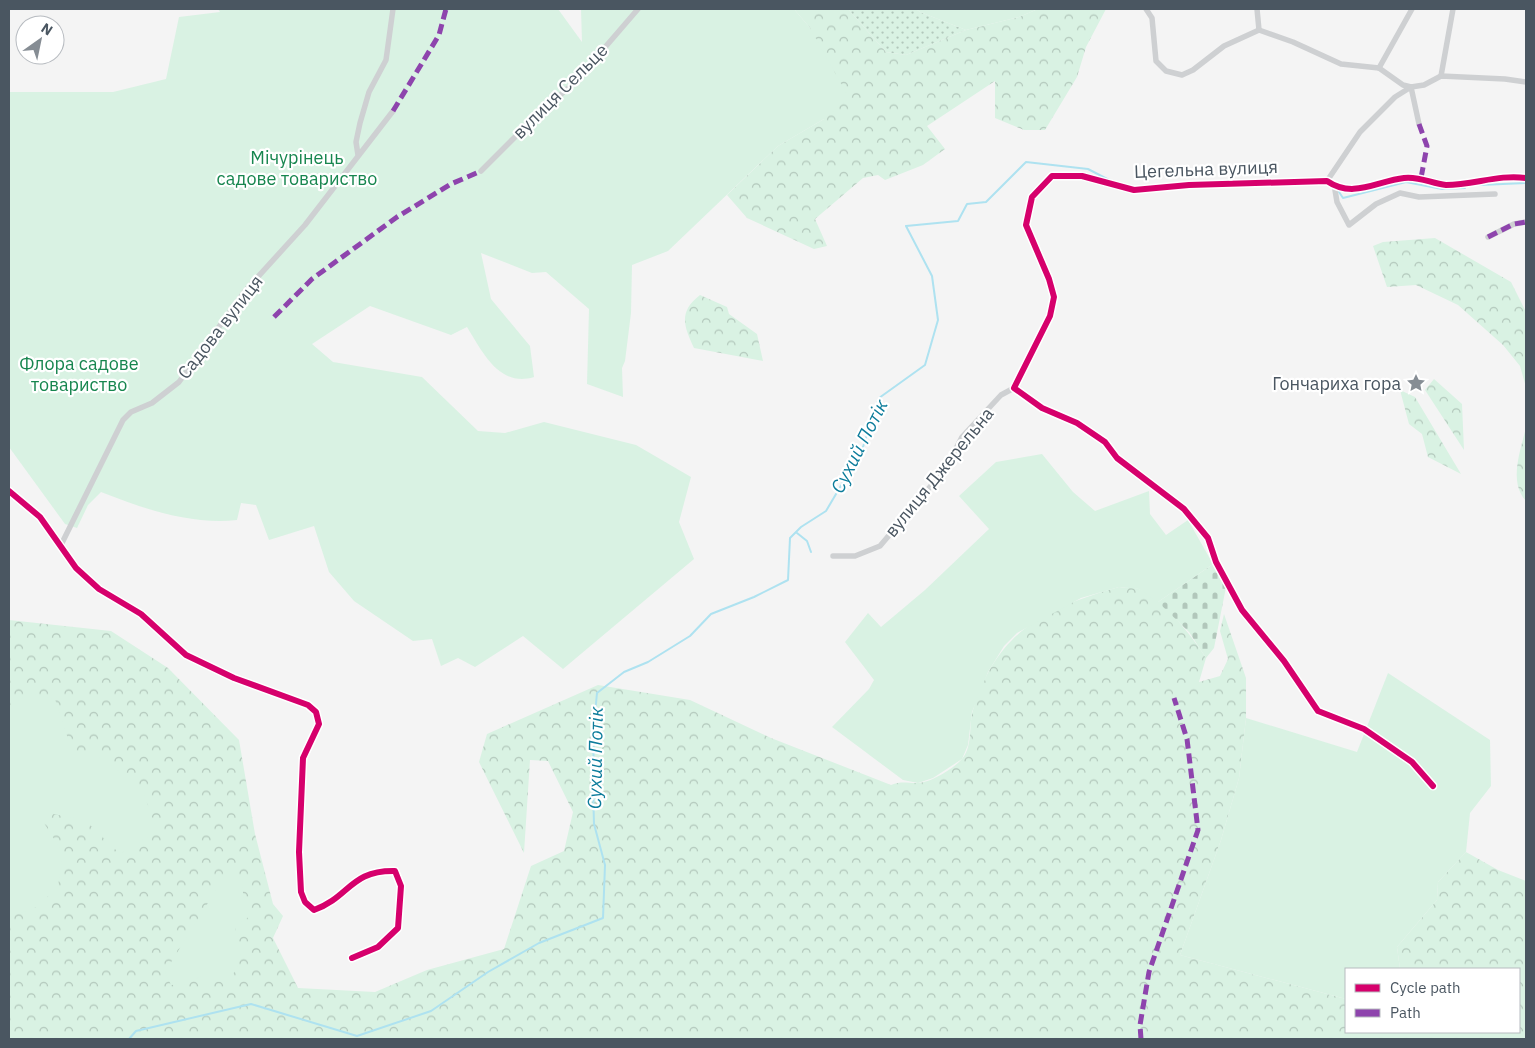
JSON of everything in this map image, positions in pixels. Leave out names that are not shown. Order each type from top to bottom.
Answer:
[{"type":"street","points":[[358,155],[356,142],[360,123],[369,92],[386,60],[393,9]]},
{"type":"street","name":"вулиця Сельце","points":[[481,171],[524,127],[576,80],[638,9]]},
{"type":"street","points":[[1146,9],[1152,18],[1156,61],[1166,71],[1182,75],[1194,70],[1224,46],[1259,30],[1293,42],[1341,64],[1379,68],[1403,85],[1424,85],[1441,76],[1505,79],[1526,82]]},
{"type":"street","points":[[1257,9],[1259,30]]},
{"type":"street","points":[[1379,68],[1412,9]]},
{"type":"street","points":[[1441,76],[1453,9]]},
{"type":"street","points":[[1411,86],[1419,124]]},
{"type":"street","points":[[1327,181],[1360,132],[1395,97],[1411,86]]},
{"type":"street","name":"Садова вулиця","points":[[61,545],[123,420],[131,412],[152,403],[179,382],[245,291],[305,225],[394,111]]},
{"type":"street","name":"Цегельна вулиця","points":[[1014,388],[1017,378],[1050,316],[1054,297],[1049,278],[1026,225],[1032,197],[1052,176],[1082,176],[1134,190],[1217,183],[1327,181],[1345,190],[1362,189],[1404,178],[1421,178],[1443,185],[1473,184],[1508,176],[1526,178]]},
{"type":"street","points":[[1335,190],[1337,202],[1349,225],[1376,204],[1400,193],[1419,197],[1495,194]]},
{"type":"street","points":[[1488,237],[1514,224],[1526,222]]},
{"type":"street","points":[[1014,388],[1042,408],[1077,423],[1104,442],[1117,458],[1184,509],[1208,538],[1216,562],[1242,610],[1284,661],[1318,711],[1364,728],[1412,762],[1433,786]]},
{"type":"street","name":"вулиця Джерельна","points":[[833,556],[855,556],[880,546],[946,468],[962,437],[1001,395],[1014,388]]},
{"type":"street","points":[[9,491],[40,517],[76,568],[99,589],[142,614],[186,655],[234,678],[308,705],[316,712],[319,724],[303,758],[301,788],[299,852],[301,892],[304,902],[314,910],[330,904],[359,878],[377,870],[395,871],[401,886],[398,928],[378,947],[352,958]]},
{"type":"green space","name":"Мічурінець садове товариство","points":[[218,9],[558,9],[582,42],[581,9],[794,9],[810,28],[849,98],[824,119],[778,146],[668,251],[632,265],[631,313],[625,361],[622,368],[623,397],[587,384],[589,309],[546,272],[532,273],[481,253],[491,299],[530,346],[534,377],[522,379],[511,377],[501,372],[486,356],[467,327],[451,335],[370,306],[312,344],[333,362],[422,377],[478,431],[505,433],[544,422],[636,445],[691,477],[679,522],[694,559],[563,669],[523,636],[475,667],[458,658],[441,666],[432,639],[413,641],[354,601],[329,572],[314,526],[269,540],[256,505],[241,503],[237,520],[202,520],[151,510],[101,492],[88,505],[77,528],[65,524],[9,447],[9,92],[113,92],[166,79],[179,17],[220,12]]},
{"type":"green space","points":[[794,9],[848,9],[886,52],[906,55],[966,30],[1019,17],[1038,9],[1106,9],[1086,47],[1077,77],[1045,130],[1024,130],[995,118],[995,81],[927,126],[945,149],[923,165],[885,180],[878,175],[863,178],[815,219],[827,246],[814,249],[747,218],[727,195],[778,146],[824,119],[810,28]]},
{"type":"green space","points":[[848,9],[916,9],[966,30],[906,55],[886,52]]},
{"type":"green space","points":[[916,9],[1038,9],[1019,17],[966,30]]},
{"type":"green space","points":[[1435,238],[1511,282],[1526,312],[1526,387],[1520,366],[1503,345],[1458,305],[1416,285],[1387,287],[1373,246],[1383,242]]},
{"type":"green space","points":[[700,295],[727,307],[729,314],[757,334],[763,361],[694,348],[685,320],[688,307]]},
{"type":"green space","points":[[1434,379],[1462,404],[1464,450],[1425,390]]},
{"type":"green space","points":[[1400,390],[1415,397],[1461,474],[1428,457],[1422,434],[1409,424]]},
{"type":"green space","points":[[1526,427],[1526,501],[1518,484],[1517,465]]},
{"type":"green space","points":[[1042,454],[1073,492],[1095,511],[1149,491],[1150,514],[1166,535],[1188,520],[1213,564],[1158,602],[1139,589],[1119,587],[1081,598],[1017,633],[1004,646],[988,672],[972,712],[968,745],[962,759],[933,778],[918,783],[903,780],[832,727],[869,689],[874,680],[845,642],[868,613],[881,627],[925,590],[989,529],[959,496],[996,462]]},
{"type":"green space","points":[[1216,562],[1227,582],[1214,648],[1206,658],[1189,632],[1158,602]]},
{"type":"green space","points":[[1119,587],[1137,588],[1157,600],[1185,629],[1206,658],[1199,682],[1220,676],[1228,659],[1220,631],[1224,614],[1246,678],[1246,718],[1239,778],[1221,840],[1180,955],[1345,999],[1345,1033],[1520,1033],[1520,968],[1400,968],[1397,947],[1437,900],[1438,882],[1466,852],[1498,870],[1526,881],[1526,1039],[9,1039],[9,620],[111,631],[168,668],[239,740],[255,834],[273,904],[283,916],[273,938],[298,988],[375,992],[427,970],[504,949],[531,866],[564,851],[573,812],[548,761],[530,760],[524,853],[479,762],[487,734],[598,685],[690,700],[771,738],[891,785],[922,782],[946,772],[964,756],[969,743],[973,710],[983,683],[996,660],[1010,642],[1027,627],[1047,614],[1092,595]]},
{"type":"green space","points":[[1388,673],[1490,740],[1491,786],[1470,813],[1466,852],[1438,882],[1437,900],[1397,947],[1400,968],[1345,968],[1345,999],[1180,955],[1221,840],[1239,778],[1246,718],[1357,752]]},
{"type":"green space","points":[[31,693],[55,699],[72,751],[96,755],[142,788],[157,831],[120,854],[85,820],[53,814],[44,823],[63,853],[58,886],[37,907],[9,917],[9,706]]},
{"type":"green space","points":[[229,869],[242,881],[244,904],[252,915],[236,925],[234,945],[241,952],[237,969],[227,981],[213,982],[201,976],[187,984],[171,985],[165,972]]},
{"type":"waterway","name":"Сухий Потік","points":[[129,1039],[136,1031],[251,1004],[357,1036],[431,1011],[488,972],[539,943],[603,918],[605,865],[594,824],[593,788],[594,724],[597,693],[624,672],[648,662],[690,636],[711,614],[754,597],[788,580],[790,538],[801,527],[826,511],[862,450],[879,398],[925,365],[938,320],[932,276],[906,226],[958,221],[967,204],[986,202],[1026,162],[1088,169],[1111,181]]},
{"type":"waterway","name":"Сухий Потік","points":[[1337,189],[1343,198],[1406,182],[1442,189],[1465,188]]},
{"type":"waterway","name":"Сухий Потік","points":[[1480,185],[1526,183]]},
{"type":"waterway","points":[[797,533],[807,541],[811,552]]},
{"type":"marked path","points":[[393,111],[439,35],[446,9]]},
{"type":"marked path","points":[[1419,124],[1427,146],[1421,178]]},
{"type":"marked path","points":[[274,317],[312,279],[397,217],[451,184],[481,171]]},
{"type":"marked path","points":[[1488,237],[1514,224],[1526,222]]},
{"type":"marked path","points":[[1141,1039],[1140,1025],[1149,972],[1198,830],[1187,739],[1174,698]]},
{"type":"cycle path","points":[[1433,786],[1412,762],[1364,729],[1318,711],[1284,661],[1242,610],[1216,562],[1208,538],[1184,509],[1117,458],[1105,442],[1077,423],[1042,408],[1014,388],[1050,316],[1054,297],[1049,279],[1026,225],[1032,197],[1052,176],[1082,176],[1134,190],[1189,185],[1327,181],[1346,189],[1356,189],[1404,178],[1415,178],[1446,185],[1506,177],[1526,178]]},
{"type":"cycle path","points":[[9,491],[40,517],[76,568],[99,589],[141,614],[186,655],[234,678],[308,705],[316,712],[319,724],[303,758],[299,852],[301,892],[305,902],[314,910],[326,905],[359,879],[380,872],[395,871],[401,886],[398,928],[378,947],[352,958]]},
{"type":"place","name":"Гончариха гора","points":[[1416,383]]},
{"type":"park label","name":"Флора садове товариство","points":[[79,373]]}]
